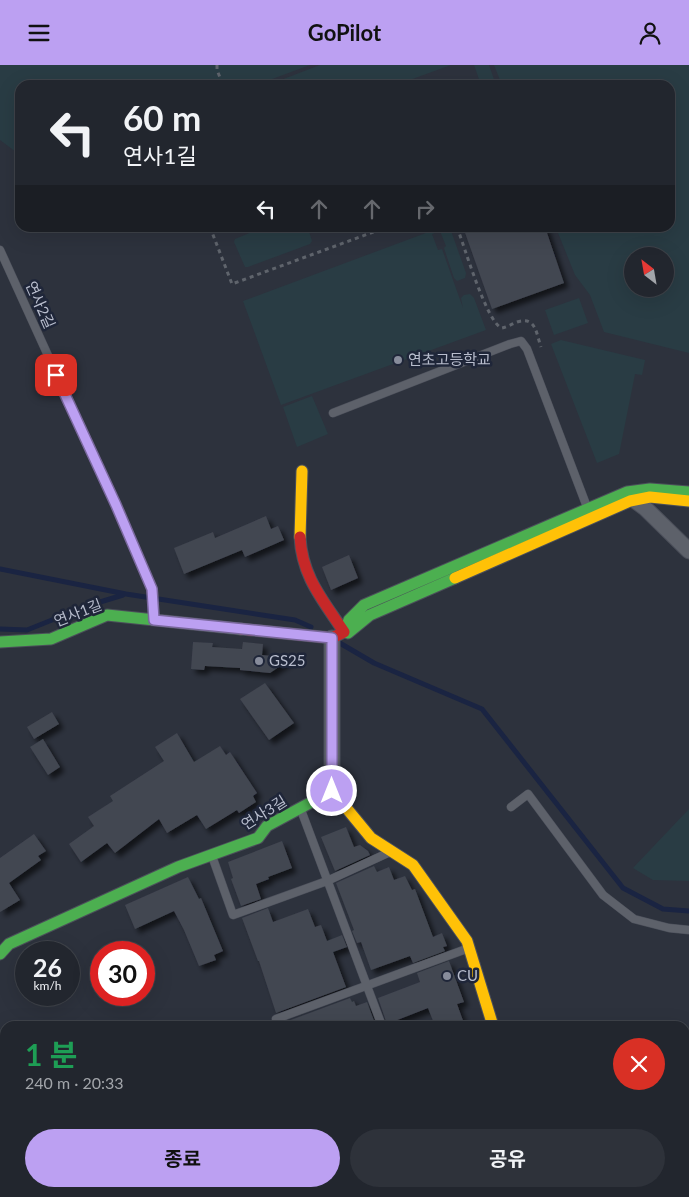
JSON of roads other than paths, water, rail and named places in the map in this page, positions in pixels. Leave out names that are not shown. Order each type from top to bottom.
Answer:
[{"type":"street","points":[[302,471],[302,547],[304,566],[338,635],[332,791],[371,838],[413,865],[467,941],[491,1021]]},
{"type":"street","points":[[338,635],[354,613],[364,605],[589,514],[629,496],[639,488],[689,492]]},
{"type":"street","points":[[629,496],[689,501]]},
{"type":"street","points":[[629,496],[645,508],[689,551]]},
{"type":"street","name":"연사1길","points":[[0,641],[51,639],[107,615],[311,636],[338,635]]},
{"type":"street","name":"연사3길","points":[[0,954],[9,944],[178,867],[258,838],[267,826],[332,791]]},
{"type":"lane","name":"연사2길","points":[[0,250],[116,505],[152,589],[154,620]]},
{"type":"lane","points":[[333,413],[521,341],[527,349],[589,514]]},
{"type":"lane","points":[[511,807],[528,794],[603,895],[634,919],[669,928],[689,929]]},
{"type":"lane","points":[[300,808],[380,1021]]},
{"type":"lane","points":[[212,854],[233,915],[327,881],[392,851]]},
{"type":"lane","points":[[276,1019],[469,948]]},
{"type":"waterway","points":[[0,569],[126,594],[295,620],[311,627]]},
{"type":"waterway","points":[[0,629],[27,630],[87,606],[123,595]]},
{"type":"waterway","points":[[338,642],[374,663],[482,709],[623,888],[663,909],[689,911]]},
{"type":"place","name":"연초고등학교","points":[[398,360]]},
{"type":"place","name":"GS25","points":[[259,661]]},
{"type":"place","name":"CU","points":[[447,976]]}]
